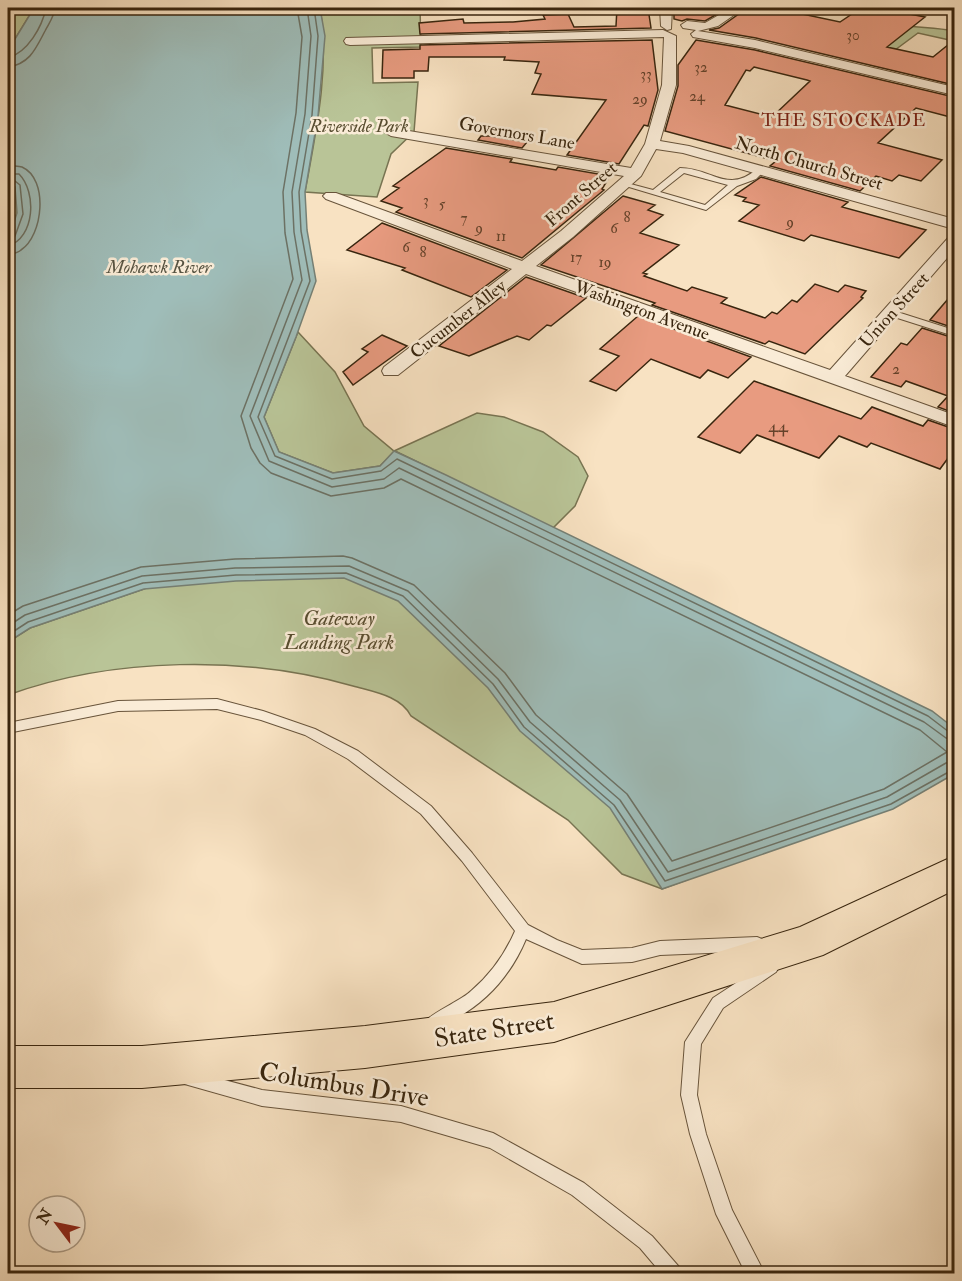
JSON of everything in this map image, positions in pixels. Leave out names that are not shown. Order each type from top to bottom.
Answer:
[{"type":"main road","name":"State Street","points":[[8,1067],[142,1067],[365,1047],[554,1022],[809,942],[954,872]]},
{"type":"street","name":"Front Street","points":[[524,267],[567,234],[636,173],[652,144],[669,86],[666,8]]},
{"type":"street","points":[[697,31],[738,8]]},
{"type":"street","points":[[350,42],[667,32],[683,25],[697,31],[954,91]]},
{"type":"street","name":"Governors Lane","points":[[391,132],[636,173]]},
{"type":"street","name":"North Church Street","points":[[652,144],[684,149],[954,224]]},
{"type":"street","name":"Washington Avenue","points":[[331,196],[954,422]]},
{"type":"street","name":"Union Street","points":[[832,378],[954,241]]},
{"type":"street","name":"Cucumber Alley","points":[[391,371],[524,267]]},
{"type":"lane","points":[[792,8],[810,12],[821,8]]},
{"type":"lane","points":[[654,193],[683,170],[734,184]]},
{"type":"lane","points":[[622,184],[706,208],[734,184],[753,177],[761,170]]},
{"type":"lane","points":[[891,313],[954,333]]},
{"type":"lane","points":[[8,728],[118,706],[217,704],[263,716],[310,732],[352,755],[426,810],[467,857],[524,930],[552,945],[582,957],[632,955],[660,948],[809,942]]},
{"type":"lane","points":[[365,1047],[438,1020],[478,998],[516,950],[524,930]]},
{"type":"lane","points":[[756,1274],[725,1214],[698,1134],[689,1095],[693,1042],[718,1003],[809,942]]},
{"type":"lane","name":"Columbus Drive","points":[[142,1067],[262,1098],[401,1114],[493,1141],[578,1190],[646,1242],[674,1274]]},
{"type":"green space","points":[[8,8],[34,8],[15,39],[8,46]]},
{"type":"green space","name":"Riverside Park","points":[[320,8],[420,8],[421,47],[372,48],[373,83],[418,82],[414,132],[391,154],[377,197],[305,192],[323,77],[323,31]]},
{"type":"green space","points":[[895,24],[954,31],[954,41],[918,33],[895,50],[868,44]]},
{"type":"green space","points":[[8,187],[15,187],[17,213],[8,240]]},
{"type":"green space","points":[[298,332],[335,372],[364,426],[394,451],[477,413],[504,417],[543,432],[578,457],[588,476],[575,506],[553,528],[395,451],[380,466],[333,473],[279,452],[264,417]]},
{"type":"green space","name":"Gateway Landing Park","points":[[313,513],[687,880],[662,889],[622,874],[568,820],[411,716],[394,699],[370,690],[312,676],[269,669],[225,665],[180,665],[135,667],[91,673],[49,682],[8,695],[8,642],[30,628],[144,589]]},
{"type":"water","name":"Mohawk River","points":[[34,8],[320,8],[325,36],[318,116],[305,192],[307,230],[316,281],[264,417],[279,452],[333,473],[380,466],[394,451],[446,475],[932,711],[954,728],[954,774],[893,809],[662,889],[610,808],[520,731],[488,688],[398,601],[344,578],[236,581],[144,589],[30,628],[8,642],[8,240],[17,213],[15,187],[8,187],[8,46],[15,39]]},
{"type":"building","points":[[617,8],[648,8],[651,28],[420,34],[419,23],[463,19],[464,23],[513,22],[545,19],[543,15],[568,14],[574,27],[616,26]]},
{"type":"building","points":[[674,8],[726,9],[705,21],[687,19],[682,21],[674,19]]},
{"type":"building","points":[[753,8],[774,8],[840,22],[861,8],[879,8],[925,17],[887,47],[933,57],[954,40],[954,85],[756,38],[709,30],[719,28],[743,11]]},
{"type":"building","points":[[652,40],[658,90],[648,126],[644,125],[619,164],[567,155],[606,100],[532,94],[541,74],[535,73],[539,62],[504,60],[505,57],[429,57],[428,71],[414,71],[414,78],[382,78],[383,50],[420,49],[420,45]]},
{"type":"building","points":[[696,40],[755,50],[954,97],[954,118],[916,108],[878,143],[942,160],[921,181],[899,175],[892,181],[876,176],[860,191],[770,166],[776,161],[665,131],[678,86],[678,65]],"holes":[[[754,67],[810,81],[772,117],[725,105],[746,70],[750,71]]]},
{"type":"building","points":[[481,136],[527,142],[522,148],[478,140]]},
{"type":"building","points":[[446,148],[512,159],[510,162],[556,170],[558,167],[610,176],[602,189],[604,190],[522,258],[396,212],[402,208],[381,201],[399,188],[393,186]]},
{"type":"building","points":[[761,177],[848,202],[842,207],[926,230],[899,258],[811,235],[804,241],[739,221],[759,205],[743,201],[746,198],[735,195]]},
{"type":"building","points":[[623,196],[655,205],[648,210],[663,215],[640,233],[679,245],[643,273],[647,274],[644,276],[687,291],[692,287],[727,298],[721,303],[765,318],[772,312],[777,314],[792,300],[797,302],[815,284],[838,292],[845,285],[866,291],[861,297],[863,298],[805,354],[769,341],[765,344],[652,305],[655,303],[541,265]]},
{"type":"building","points":[[382,223],[507,270],[471,297],[402,270],[405,268],[347,250]]},
{"type":"building","points":[[526,277],[586,298],[529,340],[517,336],[469,356],[439,346]]},
{"type":"building","points":[[954,292],[954,328],[930,320]]},
{"type":"building","points":[[638,316],[751,357],[728,378],[708,370],[700,378],[651,359],[616,391],[590,381],[619,356],[600,349]]},
{"type":"building","points":[[922,328],[954,338],[954,413],[938,407],[948,396],[906,381],[901,387],[871,377],[901,343],[907,345]]},
{"type":"building","points":[[382,335],[407,346],[353,385],[343,372],[368,352],[362,349]]},
{"type":"building","points":[[754,381],[861,419],[872,407],[923,426],[928,420],[954,429],[954,450],[940,469],[871,443],[867,447],[839,436],[819,458],[757,435],[740,453],[698,437]]},
{"type":"district","name":"THE STOCKADE","points":[[844,120]]}]
